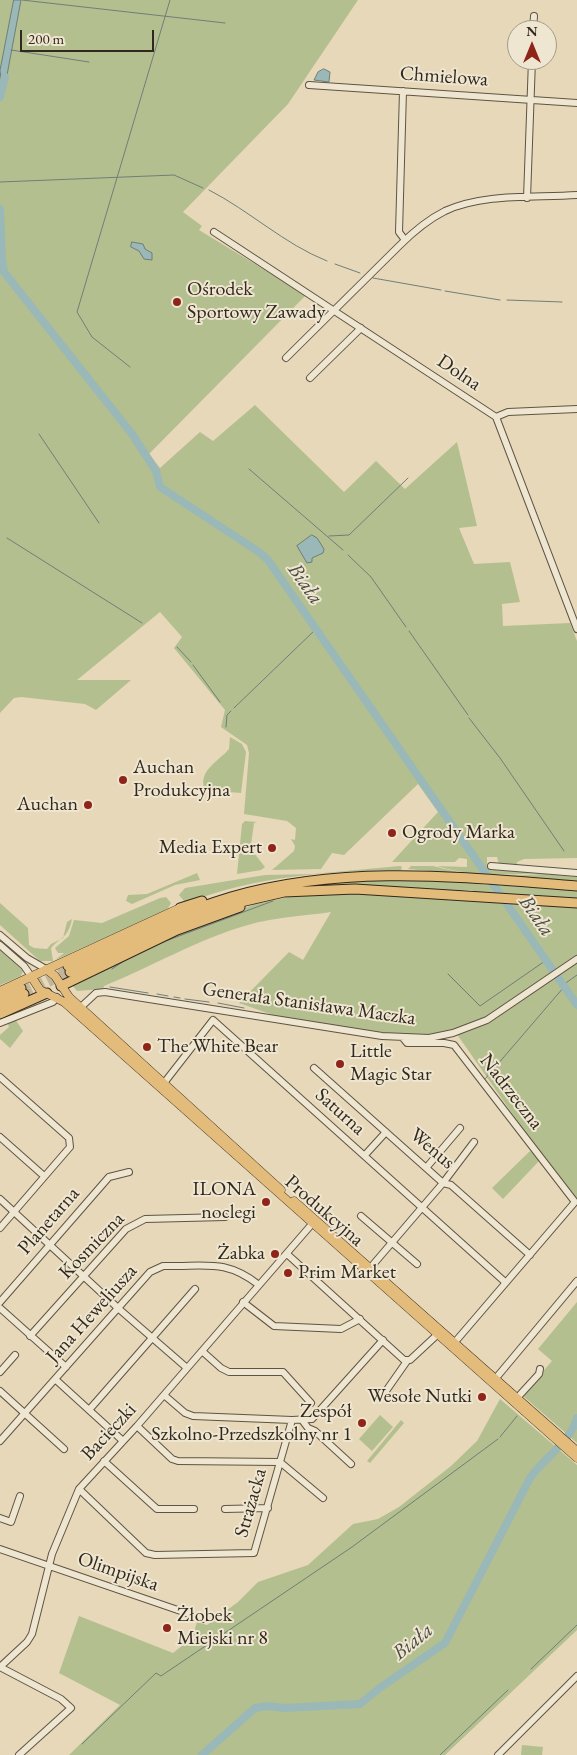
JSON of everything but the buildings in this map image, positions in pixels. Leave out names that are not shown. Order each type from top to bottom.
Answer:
[{"type":"highway","points":[[180,908],[254,886],[286,881],[368,875],[405,874],[577,886]]},
{"type":"highway","points":[[313,880],[264,889],[199,908],[69,969],[159,931],[228,905],[284,892],[336,888],[577,903]]},
{"type":"highway","points":[[61,986],[159,938],[241,907],[288,894],[336,888]]},
{"type":"highway","points":[[0,998],[23,991],[0,1006]]},
{"type":"highway","points":[[0,1014],[47,993]]},
{"type":"main road","points":[[0,991],[180,908]]},
{"type":"main road","name":"Produkcyjna","points":[[46,969],[55,976],[61,986],[80,1007],[128,1055],[314,1221],[496,1378],[558,1437]]},
{"type":"main road","points":[[31,976],[40,990],[47,993],[61,986]]},
{"type":"main road","name":"Produkcyjna","points":[[47,993],[57,997],[164,1083],[314,1221]]},
{"type":"main road","name":"Produkcyjna","points":[[369,1269],[438,1334],[568,1446],[577,1458]]},
{"type":"main road","name":"Produkcyjna","points":[[568,1446],[577,1451]]},
{"type":"street","points":[[534,16],[534,20]]},
{"type":"street","points":[[526,198],[532,70]]},
{"type":"street","name":"Chmielowa","points":[[309,86],[577,103]]},
{"type":"street","points":[[403,91],[399,232],[405,240]]},
{"type":"street","points":[[286,358],[405,240],[426,222],[454,208],[485,200],[577,195]]},
{"type":"street","name":"Dolna","points":[[214,232],[496,418]]},
{"type":"street","points":[[310,378],[361,328]]},
{"type":"street","points":[[577,409],[508,412],[496,418],[577,629]]},
{"type":"street","points":[[491,866],[577,873]]},
{"type":"street","points":[[0,935],[27,958],[46,969]]},
{"type":"street","points":[[0,945],[24,966],[31,976]]},
{"type":"street","name":"Generała Stanisława Maczka","points":[[80,1007],[93,995],[102,992],[403,1038],[430,1038],[467,1029],[494,1016],[577,959]]},
{"type":"street","points":[[0,1023],[54,1002],[57,997]]},
{"type":"street","points":[[164,1083],[213,1020],[216,1010]]},
{"type":"street","name":"Saturna","points":[[213,1020],[505,1282]]},
{"type":"street","name":"Nadrzeczna","points":[[403,1038],[407,1043],[444,1043],[454,1045],[575,1202],[530,1254]]},
{"type":"street","name":"Wenus","points":[[314,1068],[443,1183],[451,1185],[530,1254]]},
{"type":"street","points":[[0,1077],[69,1138],[70,1147],[0,1228]]},
{"type":"street","points":[[426,1168],[460,1128]]},
{"type":"street","points":[[365,1155],[386,1132]]},
{"type":"street","points":[[0,1138],[44,1176]]},
{"type":"street","points":[[369,1269],[443,1183],[474,1142]]},
{"type":"street","name":"Planetarna","points":[[0,1302],[109,1178],[129,1172]]},
{"type":"street","points":[[0,1199],[119,1309],[154,1337],[187,1368]]},
{"type":"street","points":[[361,1216],[417,1264]]},
{"type":"street","name":"Kosmiczna","points":[[30,1336],[126,1228],[134,1222],[145,1219],[225,1217]]},
{"type":"street","name":"Bacieczki","points":[[0,1667],[27,1642],[32,1634],[49,1566],[65,1520],[79,1490],[137,1426],[314,1221]]},
{"type":"street","points":[[286,1254],[407,1361]]},
{"type":"street","points":[[455,1342],[530,1254]]},
{"type":"street","name":"Jana Heweliusza","points":[[0,1441],[150,1272],[163,1266],[231,1268],[242,1272],[259,1285]]},
{"type":"street","points":[[496,1378],[577,1281]]},
{"type":"street","points":[[89,1410],[195,1289]]},
{"type":"street","points":[[243,1302],[274,1326],[341,1329],[360,1318]]},
{"type":"street","points":[[0,1308],[66,1367]]},
{"type":"street","points":[[386,1391],[407,1361],[438,1334]]},
{"type":"street","points":[[164,1394],[185,1413],[193,1416],[292,1420],[312,1419],[383,1340]]},
{"type":"street","points":[[202,1350],[221,1368],[230,1372],[283,1372],[311,1403]]},
{"type":"street","points":[[0,1372],[15,1355]]},
{"type":"street","points":[[518,1398],[539,1374],[540,1369]]},
{"type":"street","points":[[55,1379],[123,1441]]},
{"type":"street","points":[[0,1391],[64,1450]]},
{"type":"street","name":"Strażacka","points":[[79,1490],[146,1553],[155,1555],[254,1553],[292,1420]]},
{"type":"street","points":[[302,1420],[308,1428],[315,1431],[352,1464]]},
{"type":"street","points":[[137,1426],[172,1459],[178,1461],[280,1462],[323,1498]]},
{"type":"street","points":[[104,1461],[157,1508],[194,1509]]},
{"type":"street","points":[[0,1518],[11,1522],[20,1496]]},
{"type":"street","points":[[225,1509],[268,1508]]},
{"type":"street","name":"Olimpijska","points":[[0,1549],[204,1619]]},
{"type":"street","points":[[0,1667],[61,1699],[71,1708],[19,1755]]},
{"type":"street","points":[[498,1755],[577,1676]]},
{"type":"green space","points":[[0,0],[358,0],[288,104],[183,212],[202,226],[199,230],[306,295],[149,454],[160,468],[200,432],[213,441],[255,405],[344,492],[376,461],[405,489],[457,442],[477,526],[459,528],[474,564],[510,562],[520,602],[502,604],[503,626],[570,623],[577,641],[577,858],[524,859],[517,862],[517,866],[499,865],[497,857],[487,857],[487,867],[545,873],[517,874],[477,874],[437,866],[467,867],[467,859],[459,858],[455,862],[392,862],[438,812],[418,784],[344,855],[332,853],[321,869],[272,870],[294,851],[295,846],[291,839],[295,840],[296,828],[287,821],[244,814],[249,753],[247,745],[221,727],[225,710],[174,648],[182,637],[160,612],[77,680],[131,680],[96,710],[85,704],[21,697],[14,698],[0,713]]},
{"type":"green space","points":[[230,737],[242,744],[246,752],[241,793],[205,790],[203,783],[206,772],[229,749]]},
{"type":"green space","points":[[245,821],[257,822],[254,823],[250,852],[254,853],[265,867],[261,870],[237,874],[242,824]]},
{"type":"green space","points":[[411,866],[433,866],[466,874],[408,869]]},
{"type":"green space","points":[[402,867],[401,870],[321,874],[267,881],[240,886],[190,902],[184,901],[179,895],[185,888],[265,875],[313,874]]},
{"type":"green space","points":[[197,873],[200,880],[175,885],[132,904],[126,901],[128,895],[147,894]]},
{"type":"green space","points":[[545,874],[577,877],[577,881],[503,876]]},
{"type":"green space","points":[[351,880],[447,880],[485,885],[577,889],[577,900],[476,893],[472,890],[459,892],[351,885],[299,887]]},
{"type":"green space","points":[[352,893],[445,897],[577,908],[577,1200],[539,1152],[454,1030],[424,1036],[395,1035],[276,1016],[239,1003],[289,952],[303,960],[331,912],[268,920],[229,931],[193,945],[104,986],[103,989],[77,991],[72,985],[92,977],[144,948],[255,904],[298,895]]},
{"type":"green space","points":[[166,897],[171,903],[167,910],[55,960],[64,953],[58,953],[55,948],[69,936],[74,920],[102,923]]},
{"type":"green space","points":[[0,903],[28,928],[29,945],[34,948],[47,949],[51,944],[61,939],[51,948],[53,961],[40,961],[0,925]]},
{"type":"green space","points":[[72,919],[69,930],[63,937],[67,922]]},
{"type":"green space","points":[[0,949],[23,971],[21,976],[0,985]]},
{"type":"green space","points":[[15,1019],[23,1031],[10,1048],[0,1039],[0,1035],[9,1027],[7,1022]]},
{"type":"green space","points":[[530,1151],[540,1160],[503,1199],[492,1188]]},
{"type":"green space","points":[[577,1302],[577,1443],[522,1395],[552,1361],[538,1349]]},
{"type":"green space","points":[[500,1399],[577,1465],[577,1630],[445,1755],[69,1755],[120,1705],[59,1673],[79,1616],[173,1653],[192,1638],[197,1622],[207,1625],[238,1602],[258,1582],[308,1565],[353,1524],[378,1519],[399,1507],[451,1466],[477,1441]]},
{"type":"green space","points":[[380,1415],[393,1427],[372,1451],[359,1439]]},
{"type":"green space","points":[[401,1420],[404,1423],[370,1463],[367,1461]]},
{"type":"green space","points":[[522,1745],[543,1747],[542,1755],[521,1755]]},
{"type":"water","points":[[14,0],[21,0],[5,86],[2,86],[0,71]]},
{"type":"water","points":[[324,69],[330,72],[329,82],[314,80],[318,72]]},
{"type":"water","points":[[132,242],[143,244],[145,249],[152,253],[152,260],[144,259],[139,251],[131,247]]},
{"type":"water","points":[[312,535],[317,538],[324,549],[323,553],[312,558],[312,562],[307,563],[297,546]]},
{"type":"waterway","points":[[22,0],[225,23]]},
{"type":"waterway","points":[[130,367],[92,337],[77,312],[170,0]]},
{"type":"waterway","points":[[11,50],[89,62]]},
{"type":"waterway","name":"Biała","points":[[0,97],[5,77]]},
{"type":"waterway","points":[[0,182],[174,175],[203,188]]},
{"type":"waterway","points":[[209,190],[296,246],[327,261]]},
{"type":"waterway","name":"Biała","points":[[0,209],[4,272],[132,434],[156,471],[160,487],[259,552],[268,560],[577,1005]]},
{"type":"waterway","points":[[335,264],[360,273]]},
{"type":"waterway","points":[[373,278],[441,290]]},
{"type":"waterway","points":[[445,291],[500,300]]},
{"type":"waterway","points":[[507,300],[562,302]]},
{"type":"waterway","points":[[39,434],[99,523]]},
{"type":"waterway","points":[[249,469],[343,550]]},
{"type":"waterway","points":[[329,536],[349,535],[408,478]]},
{"type":"waterway","points":[[7,538],[142,623]]},
{"type":"waterway","points":[[348,555],[371,577],[406,627]]},
{"type":"waterway","points":[[234,708],[315,630]]},
{"type":"waterway","points":[[409,631],[468,715]]},
{"type":"waterway","points":[[177,647],[191,662]]},
{"type":"waterway","points":[[193,665],[220,702]]},
{"type":"waterway","points":[[226,727],[227,715],[231,711]]},
{"type":"waterway","points":[[469,718],[500,758],[564,851]]},
{"type":"waterway","points":[[163,942],[273,901]]},
{"type":"waterway","points":[[112,969],[130,957]]},
{"type":"waterway","points":[[448,974],[480,1006],[545,961]]},
{"type":"waterway","points":[[563,985],[577,975]]},
{"type":"waterway","points":[[110,987],[148,993]]},
{"type":"waterway","points":[[485,1079],[564,987]]},
{"type":"waterway","points":[[157,994],[168,996]]},
{"type":"waterway","points":[[174,997],[180,998]]},
{"type":"waterway","points":[[185,999],[209,1002]]},
{"type":"waterway","points":[[218,1003],[244,1008]]},
{"type":"waterway","points":[[500,1437],[517,1416]]},
{"type":"waterway","name":"Biała","points":[[202,1755],[255,1708],[267,1706],[285,1708],[360,1704],[381,1687],[445,1643],[530,1478],[569,1435],[577,1418]]},
{"type":"waterway","points":[[82,1744],[156,1673],[161,1676],[352,1547],[498,1439]]},
{"type":"waterway","points":[[531,1669],[577,1625]]},
{"type":"waterway","points":[[440,1755],[508,1690]]},
{"type":"tunnel","points":[[21,988],[68,966]]},
{"type":"tunnel","points":[[24,994],[70,972]]},
{"type":"place","name":"Ośrodek Sportowy Zawady","points":[[177,302]]},
{"type":"place","name":"Auchan Produkcyjna","points":[[123,780]]},
{"type":"place","name":"Auchan","points":[[88,805]]},
{"type":"place","name":"Ogrody Marka","points":[[392,833]]},
{"type":"place","name":"Media Expert","points":[[272,848]]},
{"type":"place","name":"The White Bear","points":[[147,1047]]},
{"type":"place","name":"Little Magic Star","points":[[340,1064]]},
{"type":"place","name":"ILONA noclegi","points":[[266,1202]]},
{"type":"place","name":"Żabka","points":[[275,1254]]},
{"type":"place","name":"Prim Market","points":[[288,1273]]},
{"type":"place","name":"Wesołe Nutki","points":[[482,1397]]},
{"type":"place","name":"Zespół Szkolno-Przedszkolny nr 1","points":[[362,1423]]},
{"type":"place","name":"Żłobek Miejski nr 8","points":[[167,1628]]}]
